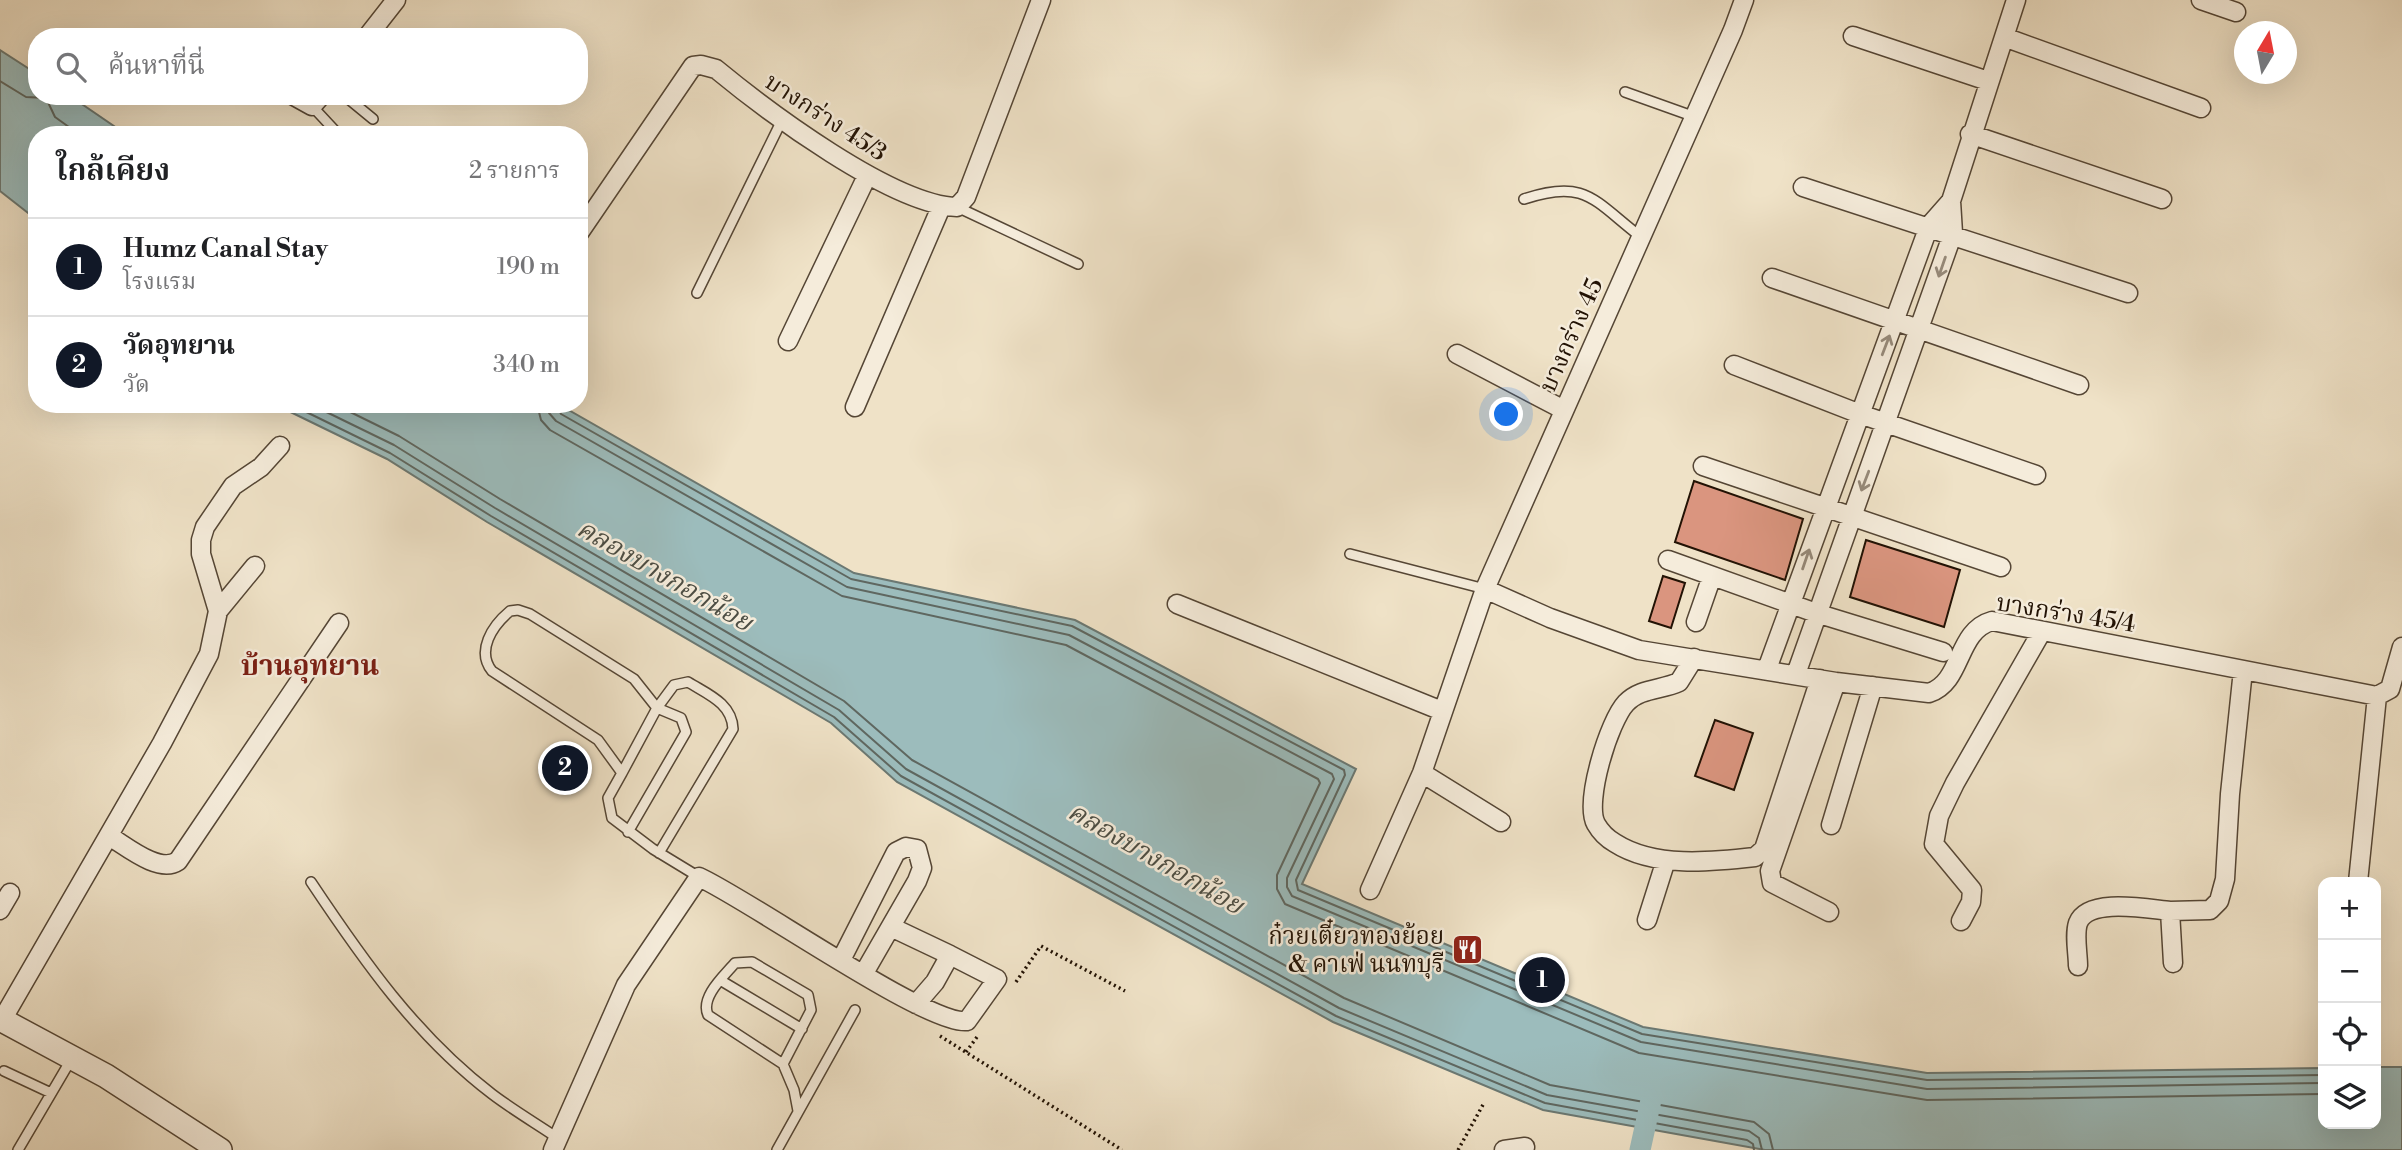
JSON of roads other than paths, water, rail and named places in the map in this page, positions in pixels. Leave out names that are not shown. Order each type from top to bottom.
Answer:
[{"type":"street","points":[[375,28],[396,0]]},
{"type":"street","points":[[855,407],[949,207],[966,197],[1041,0]]},
{"type":"street","name":"บางกร่าง 45","points":[[1370,890],[1422,773],[1485,589],[1695,117],[1744,0]]},
{"type":"street","points":[[1796,674],[1922,328],[1953,233],[1951,201],[1970,134],[2016,0]]},
{"type":"street","points":[[2201,0],[2236,12]]},
{"type":"street","points":[[1853,36],[1988,81]]},
{"type":"street","points":[[2004,37],[2201,108]]},
{"type":"street","name":"บางกร่าง 45/3","points":[[588,220],[694,66],[716,69],[867,176],[949,207]]},
{"type":"street","points":[[1970,134],[2162,199]]},
{"type":"street","points":[[788,341],[867,176]]},
{"type":"street","points":[[1802,187],[1953,233],[2128,293]]},
{"type":"street","points":[[1767,669],[1929,226],[1951,201]]},
{"type":"street","points":[[1772,278],[1922,328],[2079,385]]},
{"type":"street","points":[[1457,354],[1564,410]]},
{"type":"street","points":[[1734,365],[1860,414],[2036,475]]},
{"type":"street","points":[[218,611],[201,554],[205,527],[233,486],[261,467],[280,446]]},
{"type":"street","points":[[1703,466],[2001,567]]},
{"type":"street","points":[[1668,560],[1816,613],[1943,652]]},
{"type":"street","points":[[220,1150],[72,1056],[1,1019],[109,836],[209,654],[218,611],[255,566]]},
{"type":"street","points":[[1696,622],[1712,576]]},
{"type":"street","name":"บางกร่าง 45/4","points":[[1485,589],[1605,640],[1639,650],[1873,687],[1928,693],[1941,689],[1971,633],[1979,624],[1992,621],[2376,696]]},
{"type":"street","points":[[1177,604],[1442,711]]},
{"type":"street","points":[[109,836],[158,863],[172,865],[178,861],[339,623]]},
{"type":"street","points":[[1961,921],[1971,902],[1972,890],[1963,877],[1942,858],[1934,844],[1934,831],[1955,783],[2033,629]]},
{"type":"street","points":[[2358,877],[2376,696],[2390,689],[2402,647]]},
{"type":"street","points":[[1694,658],[1679,682],[1643,692],[1628,701],[1618,713],[1597,773],[1593,796],[1595,823],[1608,838],[1624,848],[1666,860],[1755,857],[1764,849],[1828,681]]},
{"type":"street","points":[[2078,966],[2077,925],[2083,914],[2094,907],[2210,910],[2219,901],[2225,879],[2230,794],[2243,670]]},
{"type":"street","points":[[1828,681],[1770,871],[1772,883],[1829,912]]},
{"type":"street","points":[[1831,825],[1873,687]]},
{"type":"street","points":[[1422,773],[1500,822]]},
{"type":"street","points":[[841,960],[896,852],[906,847],[917,849],[922,868],[864,973]]},
{"type":"street","points":[[1647,920],[1666,860]]},
{"type":"street","points":[[556,1144],[606,1024],[626,985],[699,877],[738,896],[916,1004],[956,1022],[967,1021],[974,1015],[997,979],[891,927]]},
{"type":"street","points":[[0,910],[10,893]]},
{"type":"street","points":[[2170,911],[2173,963]]},
{"type":"street","points":[[916,1004],[935,982],[950,955]]},
{"type":"street","points":[[1504,1150],[1525,1147]]},
{"type":"lane","points":[[1625,92],[1695,117]]},
{"type":"lane","points":[[319,105],[333,126]]},
{"type":"lane","points":[[356,105],[373,119]]},
{"type":"lane","points":[[697,293],[783,118]]},
{"type":"lane","points":[[1524,199],[1557,189],[1579,191],[1641,237]]},
{"type":"lane","points":[[949,207],[1078,264]]},
{"type":"lane","points":[[1350,554],[1485,589]]},
{"type":"lane","points":[[622,773],[598,740],[492,671],[483,653],[510,611],[518,610],[530,614],[634,680],[657,708],[681,718],[686,732],[628,832]]},
{"type":"lane","points":[[659,853],[733,729],[733,717],[728,709],[688,682],[674,685],[657,708],[608,798],[608,808],[612,818],[628,832],[659,853],[699,877]]},
{"type":"lane","points":[[310,882],[372,972],[433,1042],[556,1144]]},
{"type":"lane","points":[[783,1063],[811,1010],[808,995],[752,962],[735,963],[720,980],[707,1002],[708,1015],[783,1063],[794,1090],[798,1111]]},
{"type":"lane","points":[[720,980],[802,1029]]},
{"type":"lane","points":[[777,1150],[855,1010]]},
{"type":"lane","points":[[18,1150],[72,1056]]},
{"type":"lane","points":[[4,1071],[51,1093]]},
{"type":"water","points":[[0,50],[28,68],[28,105],[83,105],[114,126],[28,126],[28,213],[0,191]]},
{"type":"water","name":"คลองบางกอกน้อย","points":[[292,413],[574,413],[854,573],[1075,620],[1356,769],[1302,884],[1643,1027],[1927,1073],[2318,1068],[2318,1129],[2381,1129],[2381,1067],[2402,1067],[2402,1150],[1765,1150],[1543,1110],[1333,1022],[897,782],[831,723],[487,522],[387,459]]},
{"type":"waterway","points":[[1640,1150],[1651,1100]]},
{"type":"place","name":"วัดอุทยาน","points":[[565,768]]},
{"type":"place","name":"ก๋วยเตี๋ยวทองย้อย & คาเฟ่ นนทบุรี","points":[[1467,950]]},
{"type":"place","name":"Humz Canal Stay","points":[[1542,980]]},
{"type":"district","name":"บ้านอุทยาน","points":[[310,665]]}]
